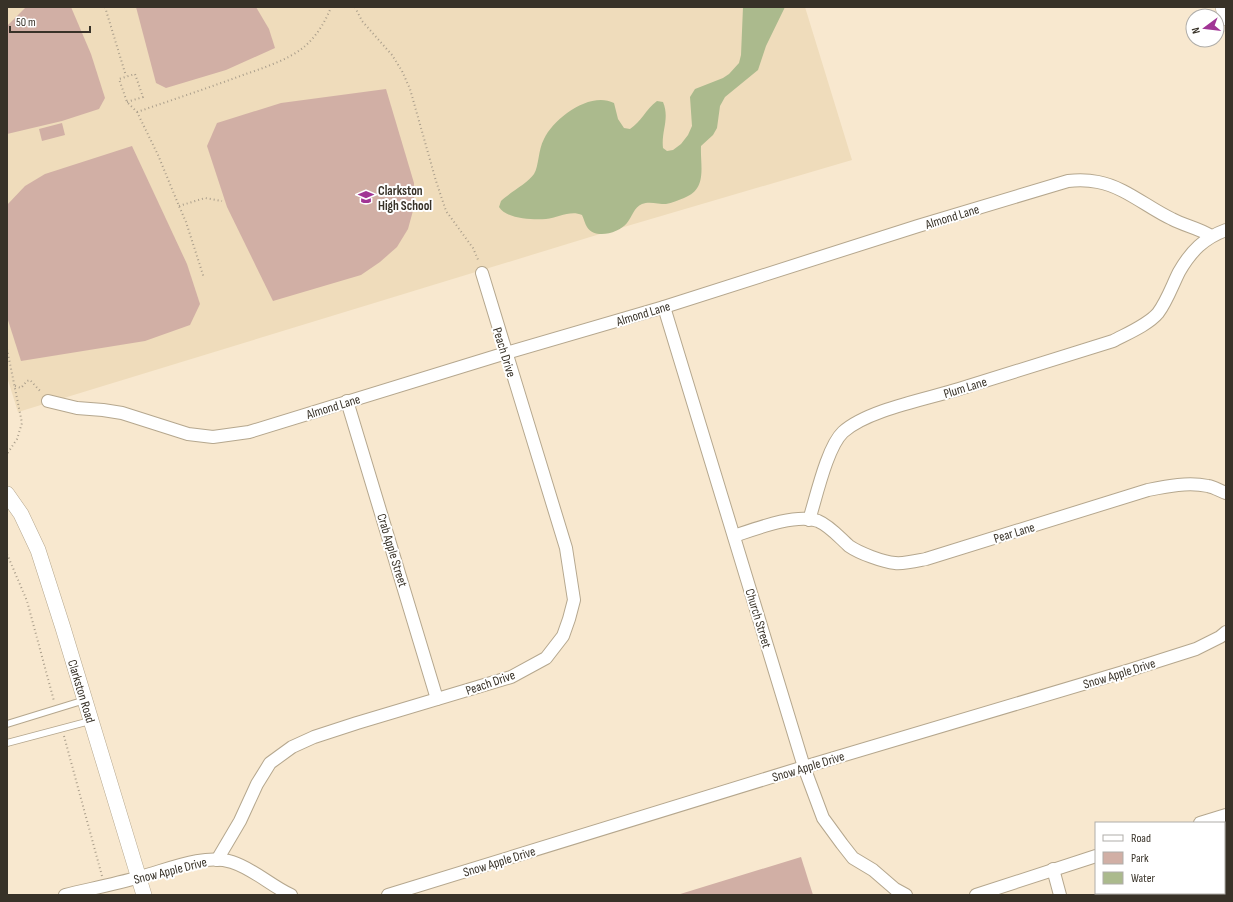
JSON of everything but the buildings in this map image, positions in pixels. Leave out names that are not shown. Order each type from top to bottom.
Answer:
[{"type":"street","points":[[1223,7],[1226,18]]},
{"type":"street","name":"Almond Lane","points":[[48,401],[77,408],[122,413],[188,434],[213,437],[249,432],[347,401],[664,307],[918,226],[1068,181],[1084,180],[1100,182],[1112,186],[1171,219],[1203,231],[1211,236]]},
{"type":"street","points":[[1211,236],[1226,230]]},
{"type":"street","name":"Plum Lane","points":[[809,520],[832,448],[842,433],[848,428],[883,411],[958,390],[1113,341],[1136,330],[1157,314],[1169,295],[1179,272],[1188,259],[1201,243],[1211,236]]},
{"type":"street","name":"Peach Drive","points":[[217,860],[240,821],[257,784],[270,763],[292,747],[314,737],[511,677],[546,658],[563,636],[574,600],[566,548],[482,273]]},
{"type":"street","name":"Church Street","points":[[664,307],[804,767],[823,818],[853,858],[873,870],[895,889],[906,895]]},
{"type":"street","name":"Crab Apple Street","points":[[347,401],[437,699]]},
{"type":"street","name":"Pear Lane","points":[[809,520],[818,521],[851,547],[867,556],[896,563],[926,559],[1148,490],[1169,485],[1192,484],[1209,486],[1226,493]]},
{"type":"street","name":"Clarkston Road","points":[[7,494],[21,514],[38,550],[144,895]]},
{"type":"street","points":[[734,536],[777,522],[804,519],[809,520]]},
{"type":"street","name":"Snow Apple Drive","points":[[388,895],[804,767],[1137,668],[1196,649],[1220,637],[1226,632]]},
{"type":"street","points":[[1203,822],[1226,815]]},
{"type":"street","points":[[976,895],[1095,856]]},
{"type":"street","name":"Snow Apple Drive","points":[[65,895],[139,878],[200,860],[217,860],[232,862],[256,873],[272,885],[291,895]]},
{"type":"street","points":[[1053,869],[1060,895]]},
{"type":"lane","points":[[7,724],[85,700]]},
{"type":"lane","points":[[7,743],[91,720]]},
{"type":"path","points":[[105,7],[126,76]]},
{"type":"path","points":[[137,112],[212,87],[281,60],[304,47],[328,16],[331,7]]},
{"type":"path","points":[[355,7],[362,21],[392,55],[402,71],[410,89],[446,211],[473,248],[482,273]]},
{"type":"path","points":[[127,102],[143,97],[135,74],[119,79],[127,102],[137,112],[158,156],[186,222],[204,278]]},
{"type":"path","points":[[179,206],[205,198],[222,201]]},
{"type":"path","points":[[7,349],[22,422],[17,439],[7,454]]},
{"type":"path","points":[[15,386],[21,388],[27,381],[30,380],[48,401]]},
{"type":"path","points":[[7,554],[27,601],[56,709]]},
{"type":"path","points":[[62,728],[104,886]]},
{"type":"shaded area","name":"Clarkston High School","points":[[7,7],[805,7],[852,160],[600,234],[18,412],[7,377]]},
{"type":"green space","points":[[26,7],[71,7],[91,54],[105,98],[99,109],[62,121],[7,134],[7,26]]},
{"type":"green space","points":[[136,7],[256,7],[269,29],[275,48],[226,70],[166,88],[156,83]]},
{"type":"green space","points":[[386,89],[414,183],[414,207],[408,229],[397,247],[380,262],[361,275],[273,301],[227,207],[207,146],[217,123],[281,103]]},
{"type":"green space","points":[[62,123],[65,135],[42,141],[39,129]]},
{"type":"green space","points":[[132,146],[187,264],[200,304],[190,325],[145,341],[21,361],[7,317],[7,205],[25,186],[45,174]]},
{"type":"green space","points":[[801,857],[813,895],[677,895]]},
{"type":"water","points":[[743,7],[785,7],[766,46],[758,70],[725,97],[720,106],[717,128],[713,135],[701,146],[702,169],[700,183],[692,194],[666,204],[645,203],[639,205],[633,212],[629,221],[623,227],[607,234],[591,231],[586,226],[582,215],[578,214],[573,213],[546,219],[527,219],[507,214],[502,211],[499,207],[501,201],[534,174],[542,143],[549,131],[564,115],[584,104],[605,100],[614,103],[618,119],[624,128],[630,129],[657,101],[663,102],[666,120],[663,136],[663,148],[667,151],[673,150],[681,144],[688,135],[692,126],[690,97],[695,89],[723,78],[739,63],[741,55]]},
{"type":"place","name":"Clarkston High School","points":[[366,197]]}]
